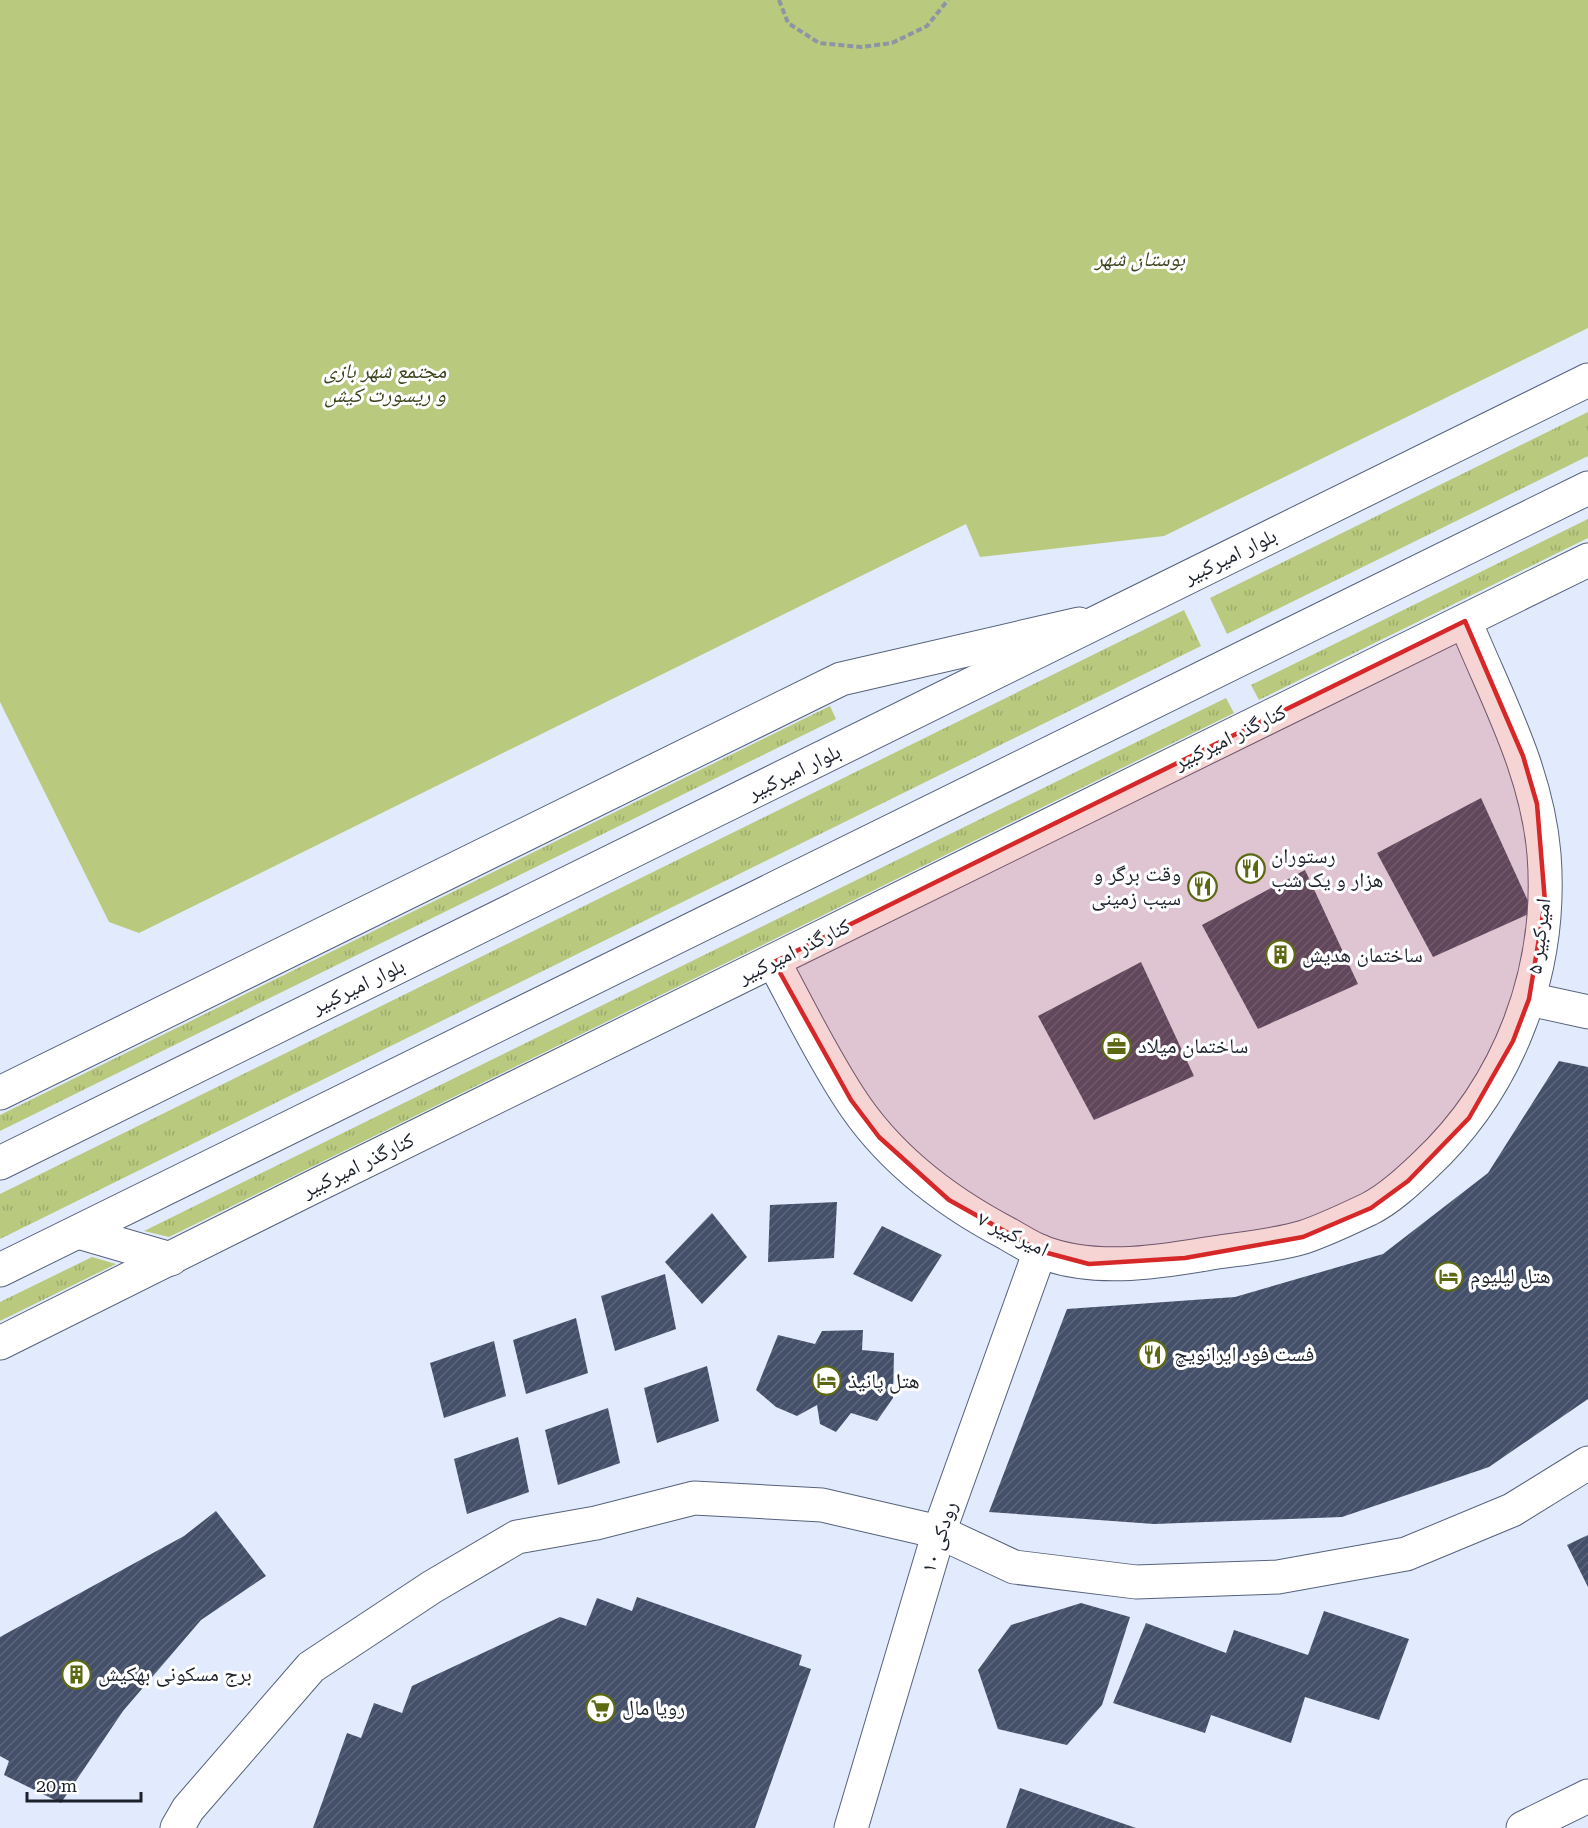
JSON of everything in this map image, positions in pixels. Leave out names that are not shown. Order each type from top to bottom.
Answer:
[{"type":"street","name":"بلوار امیرکبیر","points":[[0,1163],[1588,380]]},
{"type":"street","points":[[0,1270],[1588,488]]},
{"type":"street","name":"کنارگذر امیرکبیر","points":[[0,1342],[1588,560]]},
{"type":"street","points":[[0,1093],[841,679],[1107,617]]},
{"type":"street","name":"امیرکبیر ۵","points":[[1371,1208],[1408,1181],[1440,1151],[1469,1118],[1493,1081],[1513,1041],[1529,999],[1540,951],[1545,902],[1544,853],[1537,804],[1523,756],[1464,621]]},
{"type":"street","name":"امیرکبیر ۷","points":[[774,962],[838,1079],[879,1137],[912,1171],[949,1200],[1040,1251],[1089,1264],[1137,1263],[1185,1258],[1303,1237],[1371,1208]]},
{"type":"street","points":[[1529,999],[1588,1012]]},
{"type":"street","points":[[78,1232],[171,1259]]},
{"type":"street","name":"رودکی ۱۰","points":[[851,1828],[939,1532],[1040,1251]]},
{"type":"street","points":[[177,1828],[188,1809],[311,1667],[432,1587],[517,1537],[596,1523],[694,1498],[822,1505],[939,1532],[1014,1567],[1136,1582],[1278,1577],[1406,1554],[1512,1510],[1588,1463]]},
{"type":"street","points":[[1523,1828],[1588,1796]]},
{"type":"path","points":[[779,0],[788,23],[819,43],[861,47],[892,43],[927,26],[948,0]]},
{"type":"highlighted area","points":[[1465,621],[1523,756],[1537,804],[1545,902],[1529,999],[1513,1041],[1469,1118],[1408,1181],[1371,1208],[1303,1237],[1185,1258],[1089,1264],[1040,1251],[949,1200],[879,1137],[851,1100],[774,962]]},
{"type":"green space","name":"مجتمع شهر بازی و ریسورت کیش","points":[[0,0],[1588,0],[1588,328],[1164,536],[980,557],[966,524],[139,933],[109,922],[0,702]]},
{"type":"green space","points":[[1588,412],[1588,456],[1227,634],[1210,598]]},
{"type":"green space","points":[[1588,519],[1588,538],[1259,700],[1251,685]]},
{"type":"green space","points":[[1184,610],[1201,646],[0,1239],[0,1194]]},
{"type":"green space","points":[[1226,698],[1234,713],[169,1237],[144,1231]]},
{"type":"green space","points":[[830,706],[836,719],[0,1131],[0,1115]]},
{"type":"green space","points":[[92,1257],[116,1264],[0,1321],[0,1302]]},
{"type":"building","points":[[1481,798],[1533,912],[1433,957],[1377,853]]},
{"type":"building","name":"ساختمان هدیش","points":[[1305,870],[1358,984],[1258,1029],[1202,925]]},
{"type":"building","name":"ساختمان میلاد","points":[[1141,962],[1194,1076],[1094,1120],[1038,1016]]},
{"type":"building","name":"هتل لیلیوم","points":[[1559,1061],[1588,1067],[1588,1399],[1489,1467],[1342,1517],[1154,1524],[989,1512],[1067,1309],[1235,1297],[1383,1254],[1488,1173]]},
{"type":"building","points":[[837,1202],[834,1258],[768,1262],[770,1205]]},
{"type":"building","points":[[712,1213],[747,1257],[702,1304],[665,1262]]},
{"type":"building","points":[[882,1226],[942,1255],[912,1302],[853,1274]]},
{"type":"building","points":[[665,1274],[676,1329],[615,1351],[601,1296]]},
{"type":"building","points":[[576,1318],[588,1373],[526,1394],[513,1340]]},
{"type":"building","name":"هتل پانیذ","points":[[863,1330],[862,1350],[894,1353],[893,1398],[877,1421],[851,1413],[836,1432],[820,1424],[817,1405],[797,1416],[776,1407],[756,1390],[778,1335],[815,1344],[822,1331]]},
{"type":"building","points":[[494,1341],[506,1396],[444,1418],[430,1363]]},
{"type":"building","points":[[707,1366],[719,1421],[657,1443],[644,1388]]},
{"type":"building","points":[[608,1408],[620,1463],[558,1485],[545,1430]]},
{"type":"building","points":[[518,1437],[529,1492],[467,1514],[454,1459]]},
{"type":"building","name":"برج مسکونی بهکیش","points":[[216,1511],[266,1576],[201,1620],[123,1711],[61,1803],[4,1775],[9,1761],[0,1756],[0,1637],[184,1536]]},
{"type":"building","points":[[1588,1535],[1588,1587],[1567,1545]]},
{"type":"building","name":"رویا مال","points":[[637,1597],[802,1655],[799,1665],[811,1669],[755,1828],[313,1828],[347,1733],[361,1738],[374,1703],[402,1713],[412,1686],[560,1617],[586,1626],[597,1598],[632,1611]]},
{"type":"building","points":[[1081,1603],[1130,1617],[1102,1705],[1067,1745],[998,1729],[978,1670],[1011,1625]]},
{"type":"building","points":[[1324,1611],[1409,1639],[1379,1720],[1305,1697],[1291,1743],[1211,1715],[1205,1733],[1113,1703],[1146,1623],[1226,1653],[1234,1630],[1308,1655]]},
{"type":"building","points":[[1020,1788],[1136,1828],[1006,1828]]},
{"type":"place","name":"رستوران هزار و یک شب","points":[[1250,868]]},
{"type":"place","name":"وقت برگر و سیب‌ زمینی","points":[[1202,886]]},
{"type":"place","name":"ساختمان هدیش","points":[[1281,955]]},
{"type":"place","name":"ساختمان میلاد","points":[[1117,1046]]},
{"type":"place","name":"هتل لیلیوم","points":[[1449,1276]]},
{"type":"place","name":"فست فود ایرانویچ","points":[[1153,1354]]},
{"type":"place","name":"هتل پانیذ","points":[[827,1381]]},
{"type":"place","name":"برج مسکونی بهکیش","points":[[77,1674]]},
{"type":"place","name":"رویا مال","points":[[601,1708]]},
{"type":"park label","name":"بوستان شهر","points":[[1140,259]]}]
